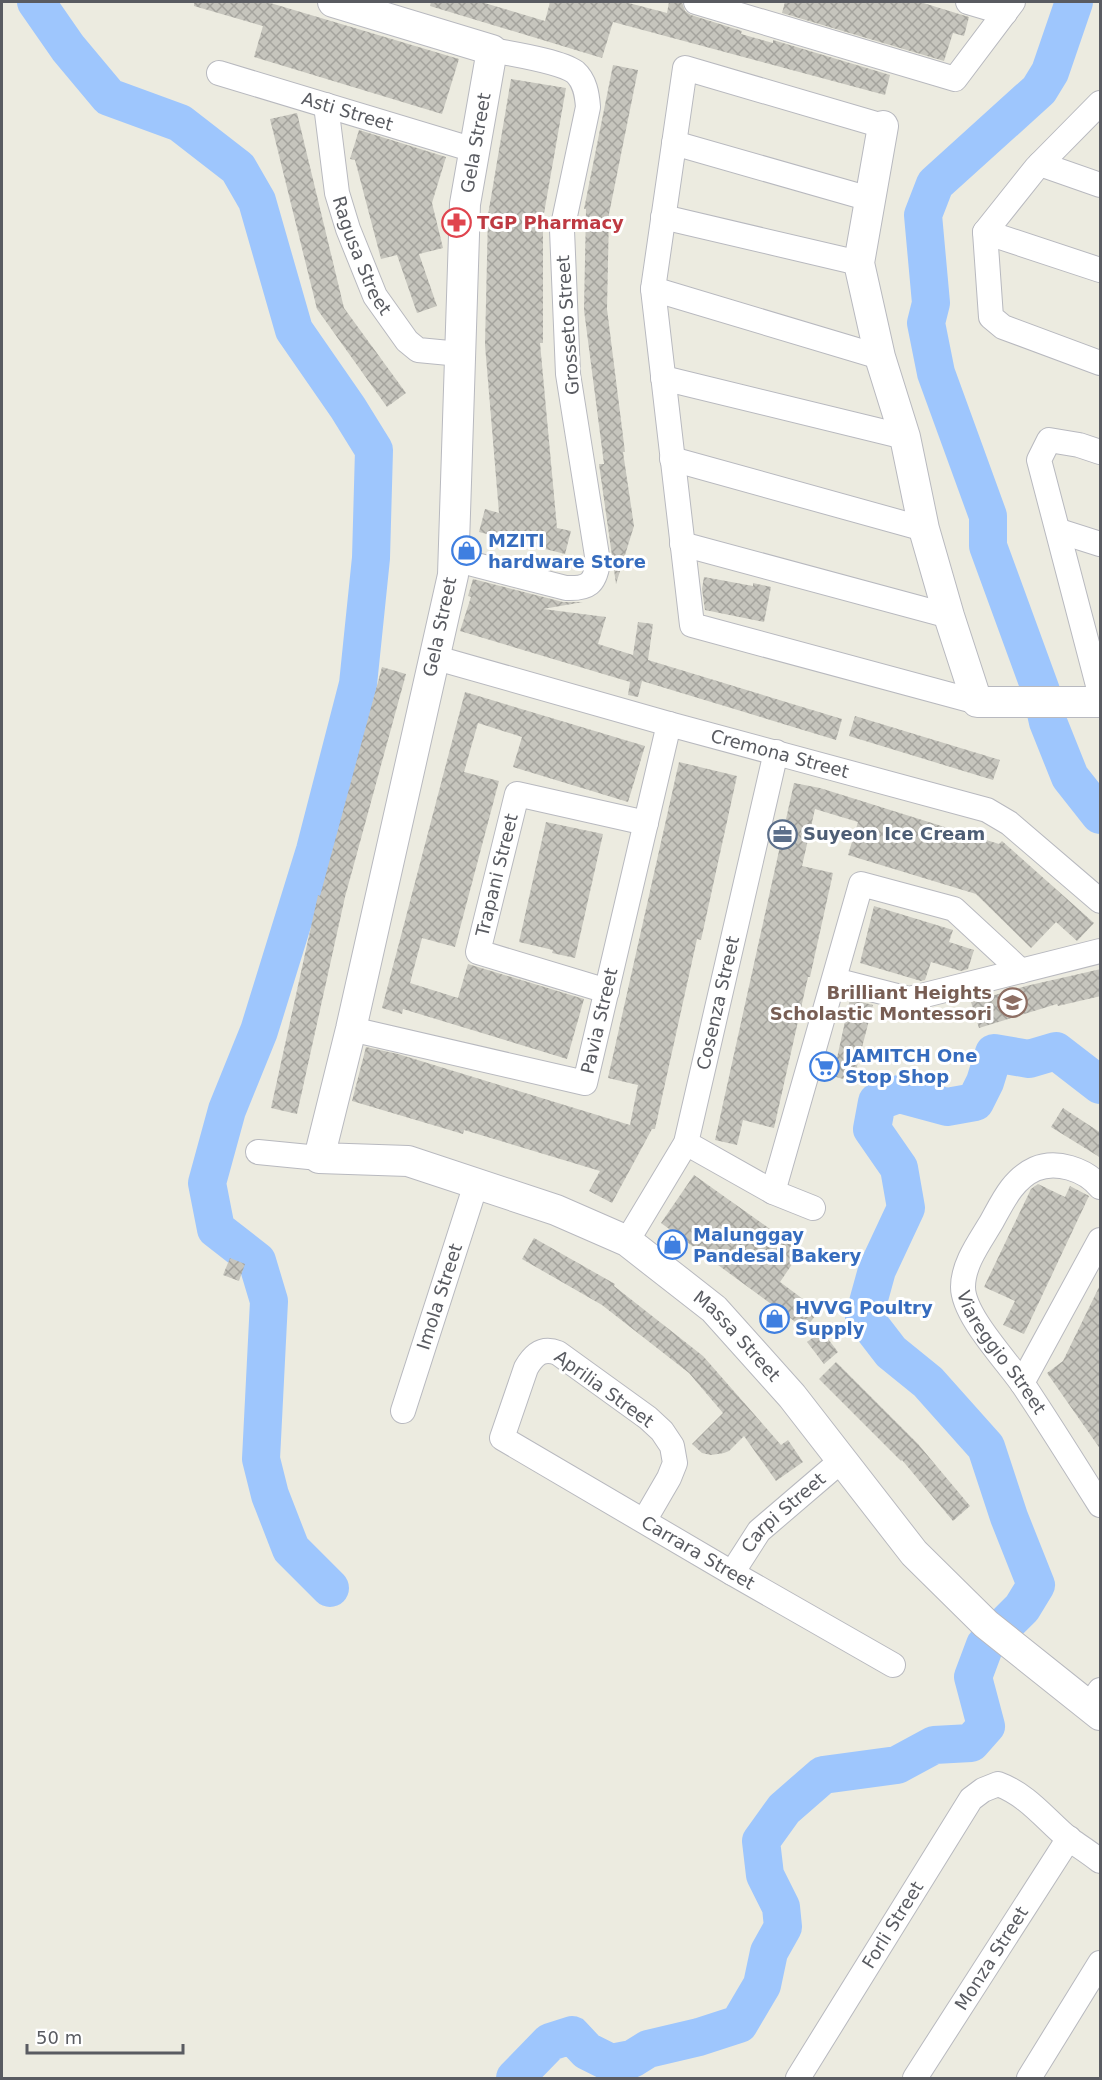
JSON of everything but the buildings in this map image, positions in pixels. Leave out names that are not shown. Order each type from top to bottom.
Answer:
[{"type":"street","name":"Grosseto Street","points":[[333,2],[492,50],[564,67],[575,73],[583,82],[587,94],[588,107],[562,230],[568,374],[598,562],[596,576],[589,584],[580,588],[566,588],[453,559]]},
{"type":"street","points":[[696,2],[768,12],[955,79],[1009,7],[968,2]]},
{"type":"street","name":"Gela Street","points":[[319,1158],[351,1029],[453,575],[465,204],[492,50]]},
{"type":"street","points":[[977,702],[924,529],[905,437],[880,357],[859,263],[883,126],[685,68],[653,289],[692,625],[977,702],[1101,702]]},
{"type":"street","name":"Asti Street","points":[[219,73],[474,150]]},
{"type":"street","points":[[1101,103],[1040,164],[985,232],[991,317],[1003,327],[1101,363]]},
{"type":"street","name":"Ragusa Street","points":[[326,105],[337,193],[348,229],[375,296],[402,334],[418,350],[460,354]]},
{"type":"street","points":[[674,143],[870,199]]},
{"type":"street","points":[[1040,164],[1101,185]]},
{"type":"street","points":[[663,218],[859,263]]},
{"type":"street","points":[[985,232],[1101,270]]},
{"type":"street","points":[[653,289],[880,357]]},
{"type":"street","points":[[663,378],[905,437]]},
{"type":"street","points":[[1101,452],[1079,445],[1048,440],[1039,460],[1059,531],[1092,622],[1101,693]]},
{"type":"street","points":[[672,459],[924,529]]},
{"type":"street","points":[[1059,531],[1101,544]]},
{"type":"street","points":[[682,544],[949,615]]},
{"type":"street","name":"Cremona Street","points":[[433,657],[987,810],[1009,823],[1101,901]]},
{"type":"street","name":"Pavia Street","points":[[351,1029],[585,1083],[669,724]]},
{"type":"street","name":"Cosenza Street","points":[[627,1241],[686,1143],[776,752]]},
{"type":"street","name":"Trapani Street","points":[[607,991],[478,952],[517,794],[646,823]]},
{"type":"street","points":[[773,1192],[861,885],[954,909],[1021,972]]},
{"type":"street","points":[[835,980],[909,999],[1101,951]]},
{"type":"street","points":[[686,1143],[773,1192],[813,1208]]},
{"type":"street","name":"Massa Street","points":[[258,1152],[319,1158],[408,1161],[556,1210],[627,1241],[714,1309],[792,1396],[914,1553],[996,1632],[1097,1704]]},
{"type":"street","name":"Viareggio Street","points":[[1098,1491],[981,1329],[970,1309],[963,1288],[965,1270],[1005,1196],[1028,1172],[1055,1165],[1073,1168],[1101,1187]]},
{"type":"street","name":"Imola Street","points":[[403,1411],[476,1184]]},
{"type":"street","points":[[1022,1383],[1101,1240]]},
{"type":"street","name":"Aprilia Street","points":[[502,1438],[525,1368],[540,1352],[549,1350],[558,1353],[648,1418],[662,1431],[672,1446],[675,1463],[644,1521]]},
{"type":"street","name":"Carrara Street","points":[[502,1438],[893,1665]]},
{"type":"street","name":"Carpi Street","points":[[732,1573],[759,1531],[842,1460]]},
{"type":"street","name":"Forli Street","points":[[798,2079],[971,1799],[983,1790],[998,1784],[1014,1790],[1069,1838]]},
{"type":"street","points":[[1069,1838],[1101,1861]]},
{"type":"street","name":"Monza Street","points":[[915,2079],[1069,1838]]},
{"type":"street","points":[[1029,2079],[1101,1963]]},
{"type":"waterway","points":[[36,2],[68,48],[109,97],[180,123],[238,168],[257,201],[294,330],[374,450],[371,558],[358,684],[315,850],[259,1031],[227,1110],[207,1183],[216,1229],[257,1261],[269,1301],[261,1459],[270,1495],[291,1549],[330,1588]]},
{"type":"waterway","points":[[1074,2],[1050,72],[1039,90],[935,184],[923,215],[931,303],[926,323],[936,373],[988,516],[988,546],[1041,691],[1048,722],[1070,777],[1100,815]]},
{"type":"waterway","points":[[515,2078],[550,2042],[572,2035],[587,2051],[611,2063],[632,2059],[648,2049],[699,2037],[739,2024],[762,1985],[769,1952],[783,1927],[781,1907],[765,1875],[761,1841],[784,1809],[823,1775],[897,1765],[934,1745],[971,1743],[986,1726],[973,1677],[985,1645],[1022,1608],[1036,1585],[1009,1517],[986,1447],[928,1382],[891,1352],[864,1317],[877,1270],[906,1208],[899,1168],[872,1129],[877,1102],[899,1094],[947,1107],[975,1102],[985,1082],[994,1053],[1029,1059],[1056,1051],[1100,1085]]},
{"type":"place","name":"TGP Pharmacy","points":[[456,223]]},
{"type":"place","name":"MZITI hardware Store","points":[[467,551]]},
{"type":"place","name":"Suyeon Ice Cream","points":[[782,834]]},
{"type":"place","name":"Brilliant Heights Scholastic Montessori","points":[[1013,1003]]},
{"type":"place","name":"JAMITCH One Stop Shop","points":[[824,1066]]},
{"type":"place","name":"Malunggay Pandesal Bakery","points":[[672,1245]]},
{"type":"place","name":"HVVG Poultry Supply","points":[[774,1318]]}]
